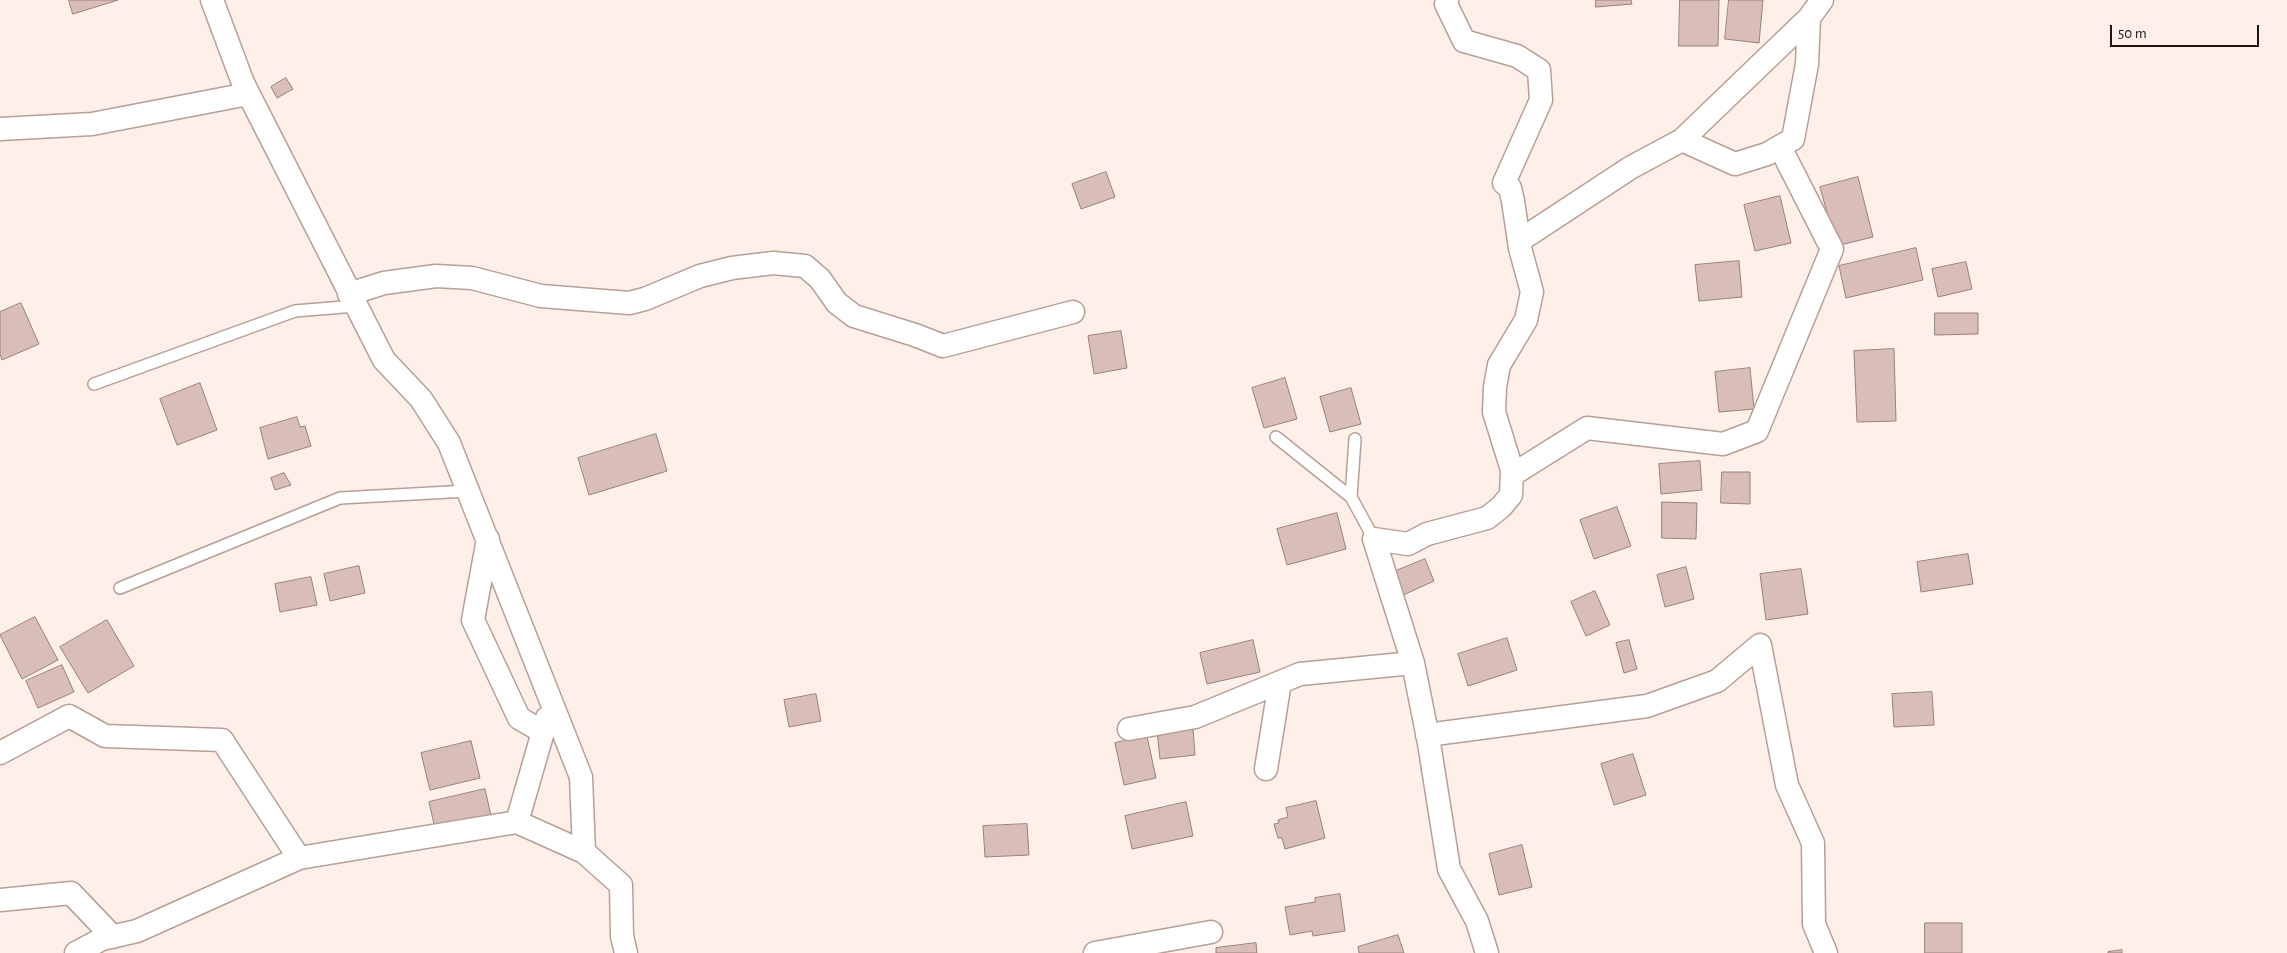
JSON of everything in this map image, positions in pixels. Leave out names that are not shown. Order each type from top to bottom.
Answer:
[{"type":"street","points":[[212,0],[248,94],[384,360],[421,399],[449,443],[581,777],[584,852]]},
{"type":"street","points":[[1447,0],[1446,4],[1464,42],[1517,56],[1539,70],[1541,100],[1504,182],[1510,188],[1519,241],[1532,292],[1526,320],[1499,365],[1494,412],[1512,470],[1511,495],[1501,507],[1486,518],[1426,534],[1408,544],[1374,538],[1413,663],[1449,869],[1477,921],[1487,953]]},
{"type":"street","points":[[1519,241],[1630,168],[1682,140],[1815,9]]},
{"type":"street","points":[[1682,140],[1735,164],[1767,154],[1793,139],[1815,9]]},
{"type":"street","points":[[0,128],[92,124],[248,94]]},
{"type":"street","points":[[1512,475],[1587,428],[1723,444],[1757,432],[1832,249],[1780,147]]},
{"type":"street","points":[[352,300],[384,283],[436,276],[472,278],[541,296],[629,303],[645,299],[700,276],[732,268],[773,263],[805,266],[820,279],[837,303],[854,316],[915,334],[943,346],[1073,312]]},
{"type":"street","points":[[488,539],[473,620],[519,718],[543,732]]},
{"type":"street","points":[[1427,735],[1647,706],[1717,681],[1760,645],[1787,785],[1813,843],[1814,924],[1826,953]]},
{"type":"street","points":[[1129,729],[1195,717],[1300,674],[1413,663]]},
{"type":"street","points":[[1266,768],[1280,682]]},
{"type":"street","points":[[517,822],[552,702]]},
{"type":"street","points":[[0,753],[70,716],[105,736],[222,740],[299,858]]},
{"type":"street","points":[[76,953],[102,939],[137,932],[299,858],[517,822],[584,852],[621,885],[622,936],[626,953]]},
{"type":"street","points":[[0,900],[71,893],[113,937]]},
{"type":"street","points":[[1095,953],[1211,932]]},
{"type":"lane","points":[[94,384],[294,310],[352,300]]},
{"type":"lane","points":[[1276,437],[1351,497],[1374,538]]},
{"type":"lane","points":[[1351,497],[1355,439]]},
{"type":"lane","points":[[120,588],[340,498],[468,491]]},
{"type":"building","points":[[69,0],[118,0],[73,14]]},
{"type":"building","points":[[1596,0],[1631,0],[1632,4],[1596,7]]},
{"type":"building","points":[[1680,0],[1719,0],[1718,46],[1679,46]]},
{"type":"building","points":[[1729,0],[1763,0],[1759,43],[1725,39]]},
{"type":"building","points":[[286,78],[293,89],[277,98],[271,87]]},
{"type":"building","points":[[1106,172],[1115,197],[1081,209],[1072,184]]},
{"type":"building","points":[[1858,177],[1873,237],[1836,246],[1820,187]]},
{"type":"building","points":[[1780,196],[1791,243],[1755,251],[1744,205]]},
{"type":"building","points":[[1916,248],[1923,280],[1846,298],[1839,266]]},
{"type":"building","points":[[1739,261],[1742,297],[1699,301],[1695,265]]},
{"type":"building","points":[[1966,262],[1972,289],[1938,297],[1932,269]]},
{"type":"building","points":[[21,303],[39,344],[2,360],[0,354],[0,312]]},
{"type":"building","points":[[1935,313],[1978,313],[1978,334],[1935,335]]},
{"type":"building","points":[[1121,331],[1127,368],[1094,374],[1088,336]]},
{"type":"building","points":[[1894,349],[1896,421],[1857,422],[1854,351]]},
{"type":"building","points":[[1750,368],[1754,409],[1719,412],[1715,372]]},
{"type":"building","points":[[1285,378],[1297,419],[1264,428],[1252,388]]},
{"type":"building","points":[[200,383],[217,430],[177,445],[160,399]]},
{"type":"building","points":[[1351,388],[1361,424],[1330,432],[1320,397]]},
{"type":"building","points":[[297,417],[300,427],[305,426],[311,446],[268,459],[260,428]]},
{"type":"building","points":[[656,434],[667,471],[589,495],[578,458]]},
{"type":"building","points":[[1700,461],[1702,490],[1661,494],[1659,464]]},
{"type":"building","points":[[1722,472],[1750,472],[1750,504],[1721,503]]},
{"type":"building","points":[[284,473],[291,485],[275,490],[271,478]]},
{"type":"building","points":[[1662,502],[1697,503],[1696,539],[1662,538]]},
{"type":"building","points":[[1617,507],[1631,546],[1594,559],[1580,520]]},
{"type":"building","points":[[1337,513],[1346,549],[1287,565],[1277,529]]},
{"type":"building","points":[[1968,554],[1973,584],[1921,592],[1917,562]]},
{"type":"building","points":[[1425,559],[1434,581],[1401,596],[1391,573]]},
{"type":"building","points":[[359,566],[365,593],[330,601],[324,574]]},
{"type":"building","points":[[1686,567],[1694,599],[1665,607],[1657,575]]},
{"type":"building","points":[[1801,569],[1808,614],[1766,620],[1760,574]]},
{"type":"building","points":[[311,577],[317,605],[280,612],[275,584]]},
{"type":"building","points":[[1595,591],[1610,625],[1586,636],[1571,602]]},
{"type":"building","points":[[35,617],[58,660],[22,679],[0,635]]},
{"type":"building","points":[[107,620],[134,666],[88,693],[60,647]]},
{"type":"building","points":[[1507,638],[1517,670],[1468,686],[1458,654]]},
{"type":"building","points":[[1253,640],[1260,672],[1207,684],[1200,653]]},
{"type":"building","points":[[1629,640],[1637,669],[1624,673],[1616,643]]},
{"type":"building","points":[[62,665],[74,692],[38,708],[26,681]]},
{"type":"building","points":[[1932,692],[1934,725],[1894,727],[1892,694]]},
{"type":"building","points":[[816,694],[821,721],[789,727],[784,700]]},
{"type":"building","points":[[1193,728],[1195,755],[1160,759],[1157,731]]},
{"type":"building","points":[[1147,736],[1156,778],[1124,785],[1115,743]]},
{"type":"building","points":[[471,741],[480,778],[430,790],[421,753]]},
{"type":"building","points":[[1633,754],[1646,795],[1614,805],[1601,764]]},
{"type":"building","points":[[485,789],[492,820],[436,833],[429,802]]},
{"type":"building","points":[[1316,801],[1325,838],[1285,849],[1282,838],[1278,838],[1274,824],[1279,823],[1278,820],[1288,817],[1286,808]]},
{"type":"building","points":[[1186,802],[1193,836],[1132,849],[1125,816]]},
{"type":"building","points":[[1027,824],[1029,855],[985,857],[983,826]]},
{"type":"building","points":[[1522,845],[1532,887],[1499,895],[1489,854]]},
{"type":"building","points":[[1340,894],[1345,931],[1313,936],[1312,931],[1290,935],[1285,907],[1315,902],[1315,898]]},
{"type":"building","points":[[1925,923],[1962,923],[1962,953],[1925,953]]},
{"type":"building","points":[[1398,935],[1404,953],[1359,953],[1358,947]]},
{"type":"building","points":[[1256,943],[1257,953],[1216,953],[1216,948]]},
{"type":"building","points":[[2122,950],[2122,953],[2108,953],[2108,952]]}]
